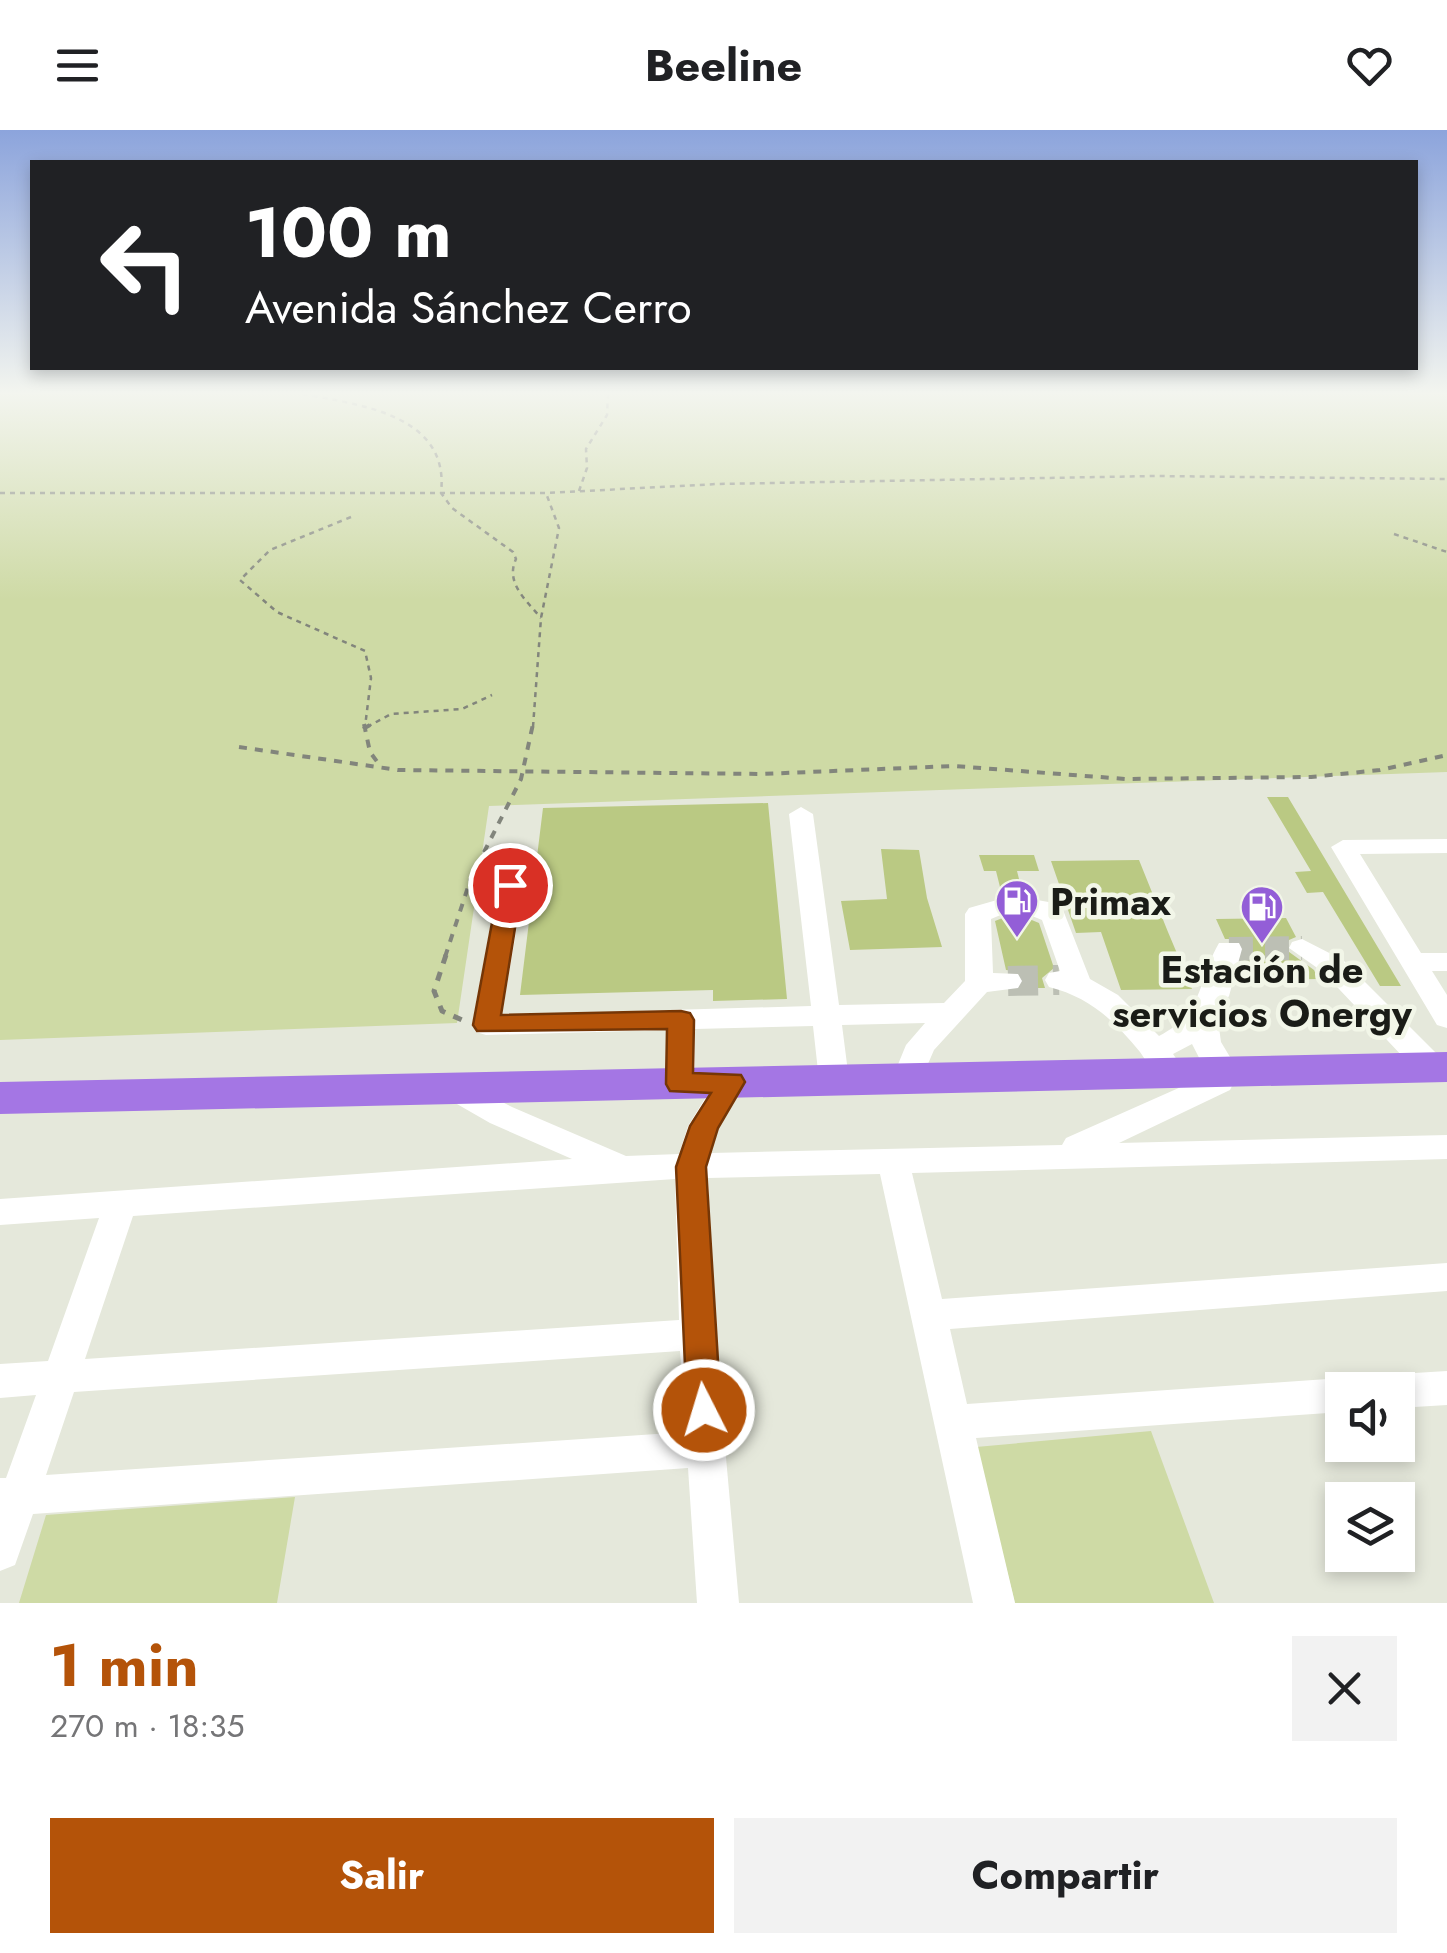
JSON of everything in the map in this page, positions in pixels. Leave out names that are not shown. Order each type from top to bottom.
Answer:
[{"type":"highway","points":[[0,1098],[907,1079],[1164,1062],[1224,1072],[1439,1067]]},
{"type":"street","points":[[801,814],[834,1080]]},
{"type":"street","points":[[1447,846],[1343,848],[1447,1018]]},
{"type":"street","points":[[510,885],[486,1025],[955,1012]]},
{"type":"street","points":[[907,1079],[921,1045],[994,982],[978,914],[1015,906],[1046,909],[1054,916],[1068,981],[1119,1015],[1164,1062],[1215,996],[1229,948]]},
{"type":"street","points":[[1302,948],[1333,966],[1439,1067]]},
{"type":"street","points":[[1414,962],[1447,962]]},
{"type":"street","points":[[1048,1155],[1106,1136],[1210,1088],[1224,1072],[1206,1043],[1203,1012]]},
{"type":"street","points":[[680,1084],[681,1020]]},
{"type":"street","points":[[718,1603],[697,1334],[691,1167],[704,1126],[731,1082]]},
{"type":"street","points":[[454,1088],[501,1116],[623,1168]]},
{"type":"street","points":[[0,1212],[623,1168],[1447,1146]]},
{"type":"street","points":[[893,1158],[994,1603]]},
{"type":"street","points":[[0,1551],[9,1497],[62,1376],[121,1204]]},
{"type":"street","points":[[930,1315],[1447,1277]]},
{"type":"street","points":[[0,1381],[697,1334]]},
{"type":"street","points":[[1415,1390],[1447,1388]]},
{"type":"street","points":[[954,1422],[1325,1396]]},
{"type":"street","points":[[9,1497],[708,1449]]},
{"type":"path","points":[[441,463],[441,493],[452,508],[513,552],[516,559],[511,570],[516,588],[541,618]]},
{"type":"path","points":[[579,490],[586,463]]},
{"type":"path","points":[[0,493],[546,493],[1154,476],[1447,478]]},
{"type":"path","points":[[486,1025],[449,1018],[437,1007],[434,991],[471,878],[522,774],[536,699],[541,618],[559,528],[546,493]]},
{"type":"path","points":[[350,518],[270,550],[240,580],[246,591],[280,612],[329,638],[364,650],[370,664],[363,729],[366,749],[381,767]]},
{"type":"path","points":[[1394,534],[1447,552]]},
{"type":"path","points":[[363,729],[391,714],[462,708],[492,695]]},
{"type":"path","points":[[238,746],[381,767],[522,774],[762,774],[954,766],[1126,779],[1311,776],[1380,770],[1447,754]]},
{"type":"green space","points":[[0,463],[1447,463],[1447,772],[489,806],[457,1023],[0,1040]]},
{"type":"green space","points":[[1151,1431],[1214,1603],[1015,1603],[976,1447]]},
{"type":"green space","points":[[295,1497],[277,1603],[19,1603],[46,1515]]},
{"type":"building","points":[[1267,797],[1288,797],[1401,986],[1380,986],[1323,892],[1307,893],[1295,872],[1311,871]]},
{"type":"building","points":[[768,803],[787,999],[713,1001],[713,990],[520,995],[543,808]]},
{"type":"building","points":[[881,849],[919,850],[927,898],[942,947],[850,950],[841,901],[887,899]]},
{"type":"building","points":[[979,855],[1034,855],[1039,871],[1017,871],[1023,895],[1015,899],[1002,895],[996,871],[984,871]]},
{"type":"building","points":[[1139,860],[1192,989],[1121,990],[1101,932],[1076,933],[1051,861]]},
{"type":"building","points":[[1015,913],[1039,923],[1054,968],[1042,978],[1045,988],[1022,988],[1025,979],[1021,972],[1006,970],[995,921]]},
{"type":"building","points":[[1286,918],[1296,937],[1289,940],[1285,949],[1314,970],[1318,979],[1245,980],[1240,970],[1245,947],[1239,939],[1225,939],[1216,919]]},
{"type":"tunnel","points":[[1229,949],[1302,948]]},
{"type":"tunnel","points":[[1008,981],[1059,980]]},
{"type":"place","name":"Primax","points":[[1017,939]]},
{"type":"place","name":"Estación de servicios Onergy","points":[[1262,945]]},
{"type":"route","points":[[510,885],[486,1025],[681,1020],[680,1084],[731,1082],[704,1126],[691,1167],[704,1410]]}]
